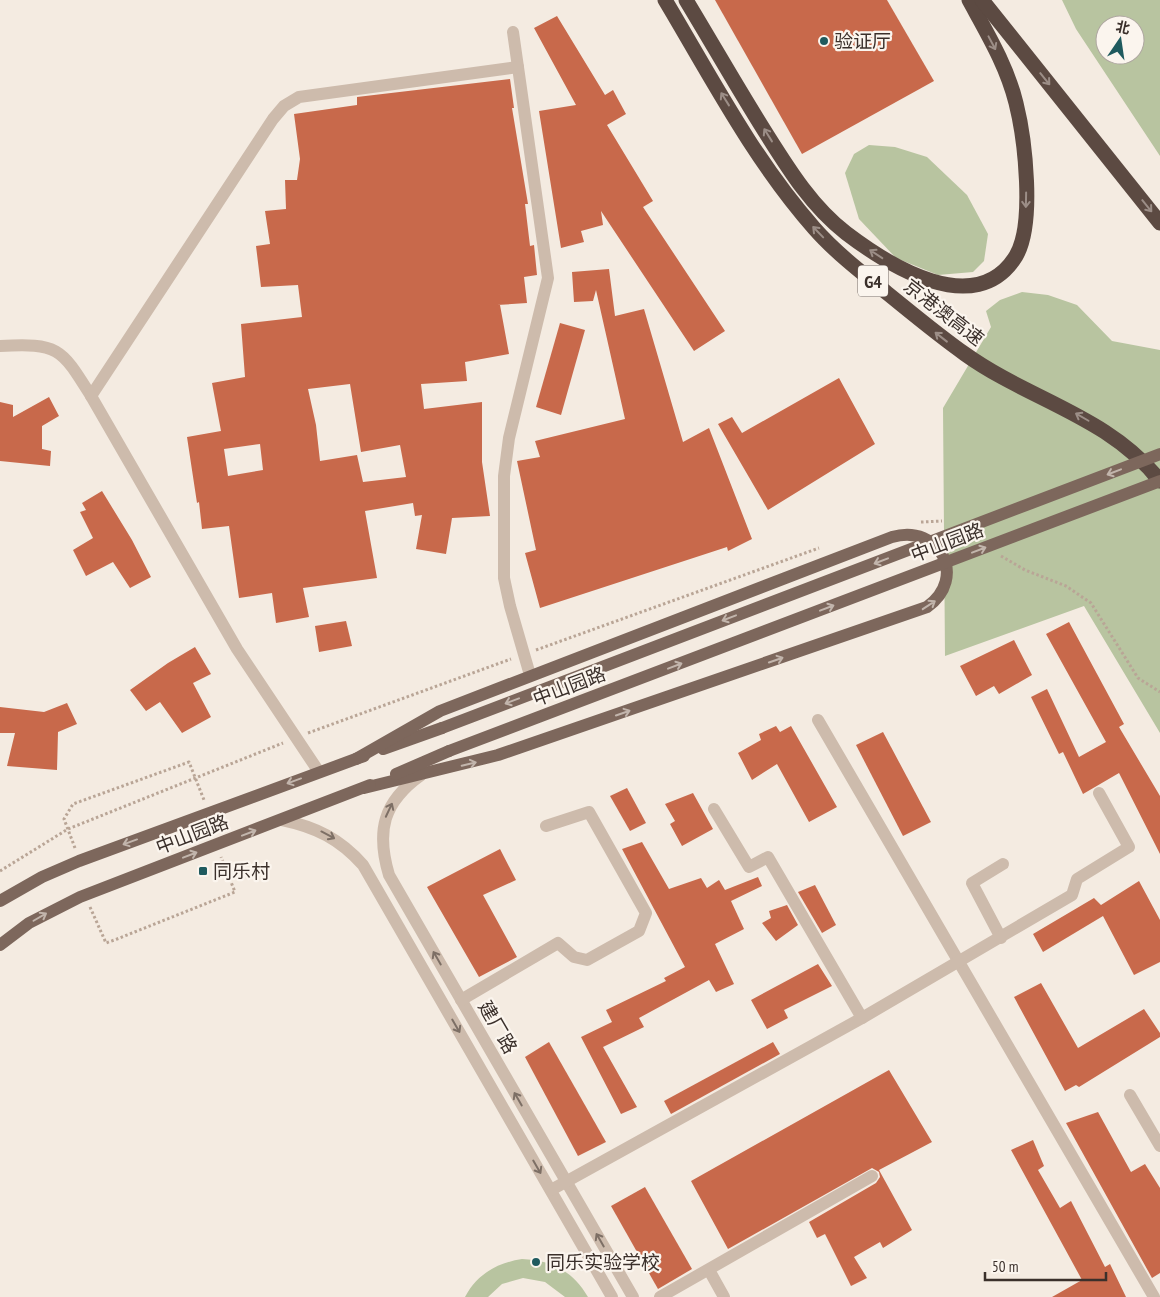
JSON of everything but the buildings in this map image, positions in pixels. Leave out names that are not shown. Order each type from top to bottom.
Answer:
[{"type":"highway","name":"京港澳高速","points":[[665,0],[765,163],[814,228],[833,247],[876,284],[967,356],[991,371],[1084,418],[1130,451],[1160,481]]},
{"type":"highway","points":[[678,0],[689,40]]},
{"type":"highway","points":[[686,0],[784,162],[823,213],[874,253],[906,271],[934,283],[966,285],[994,277],[1006,268],[1015,256],[1023,235],[1026,200],[1024,153],[1016,103],[1002,64],[969,0]]},
{"type":"highway","points":[[982,0],[1160,223]]},
{"type":"main road","name":"中山园路","points":[[0,901],[42,877],[79,861],[442,728],[1160,454]]},
{"type":"main road","name":"中山园路","points":[[0,945],[29,922],[85,895],[364,788],[449,751],[1160,481]]},
{"type":"main road","points":[[356,759],[440,711],[901,534],[911,534],[930,541],[937,547],[946,565],[946,585],[941,594],[927,607],[498,755],[364,788]]},
{"type":"street","points":[[513,32],[548,278],[508,438],[504,476],[504,578],[530,675]]},
{"type":"street","points":[[92,396],[273,119],[284,106],[299,97],[518,67]]},
{"type":"street","points":[[0,346],[39,345],[57,351],[71,364],[92,396],[237,649],[319,772]]},
{"type":"street","points":[[818,720],[1154,1297]]},
{"type":"street","name":"建厂路","points":[[421,775],[404,787],[393,802],[385,818],[382,837],[384,857],[389,876],[633,1297]]},
{"type":"street","points":[[551,1190],[862,1018],[1072,895],[1077,879],[1129,847],[1099,792]]},
{"type":"street","points":[[714,809],[749,867],[768,857],[862,1018]]},
{"type":"street","points":[[461,1000],[558,943],[574,958],[586,960],[639,931],[646,913],[589,812],[546,826]]},
{"type":"street","name":"建厂路","points":[[282,820],[308,826],[331,836],[348,848],[363,865],[612,1297]]},
{"type":"street","points":[[1001,938],[972,882],[1003,864]]},
{"type":"street","points":[[1130,1094],[1160,1146]]},
{"type":"street","points":[[660,1297],[872,1176]]},
{"type":"street","points":[[709,1270],[724,1297]]},
{"type":"path","points":[[79,861],[64,819],[73,804],[189,762],[209,813]]},
{"type":"path","points":[[85,895],[106,943],[117,939],[235,892],[216,845]]},
{"type":"green space","points":[[1062,0],[1160,0],[1160,156],[1100,65],[1145,65],[1145,15],[1095,15],[1095,58],[1076,29]]},
{"type":"green space","points":[[869,145],[895,147],[927,157],[967,195],[988,234],[984,261],[973,272],[938,275],[896,258],[859,219],[845,173],[854,154]]},
{"type":"green space","points":[[1022,292],[1048,295],[1077,305],[1112,341],[1160,350],[1160,733],[1084,606],[945,656],[943,408],[991,327],[986,311],[1000,300]]},
{"type":"green space","points":[[522,1259],[542,1262],[560,1269],[575,1280],[588,1297],[565,1297],[545,1282],[523,1278],[502,1284],[488,1297],[465,1297],[475,1282],[489,1271],[504,1263]]},
{"type":"place","name":"验证厅","points":[[824,41]]},
{"type":"place","name":"同乐村","points":[[203,871]]},
{"type":"place","name":"同乐实验学校","points":[[536,1262]]}]
